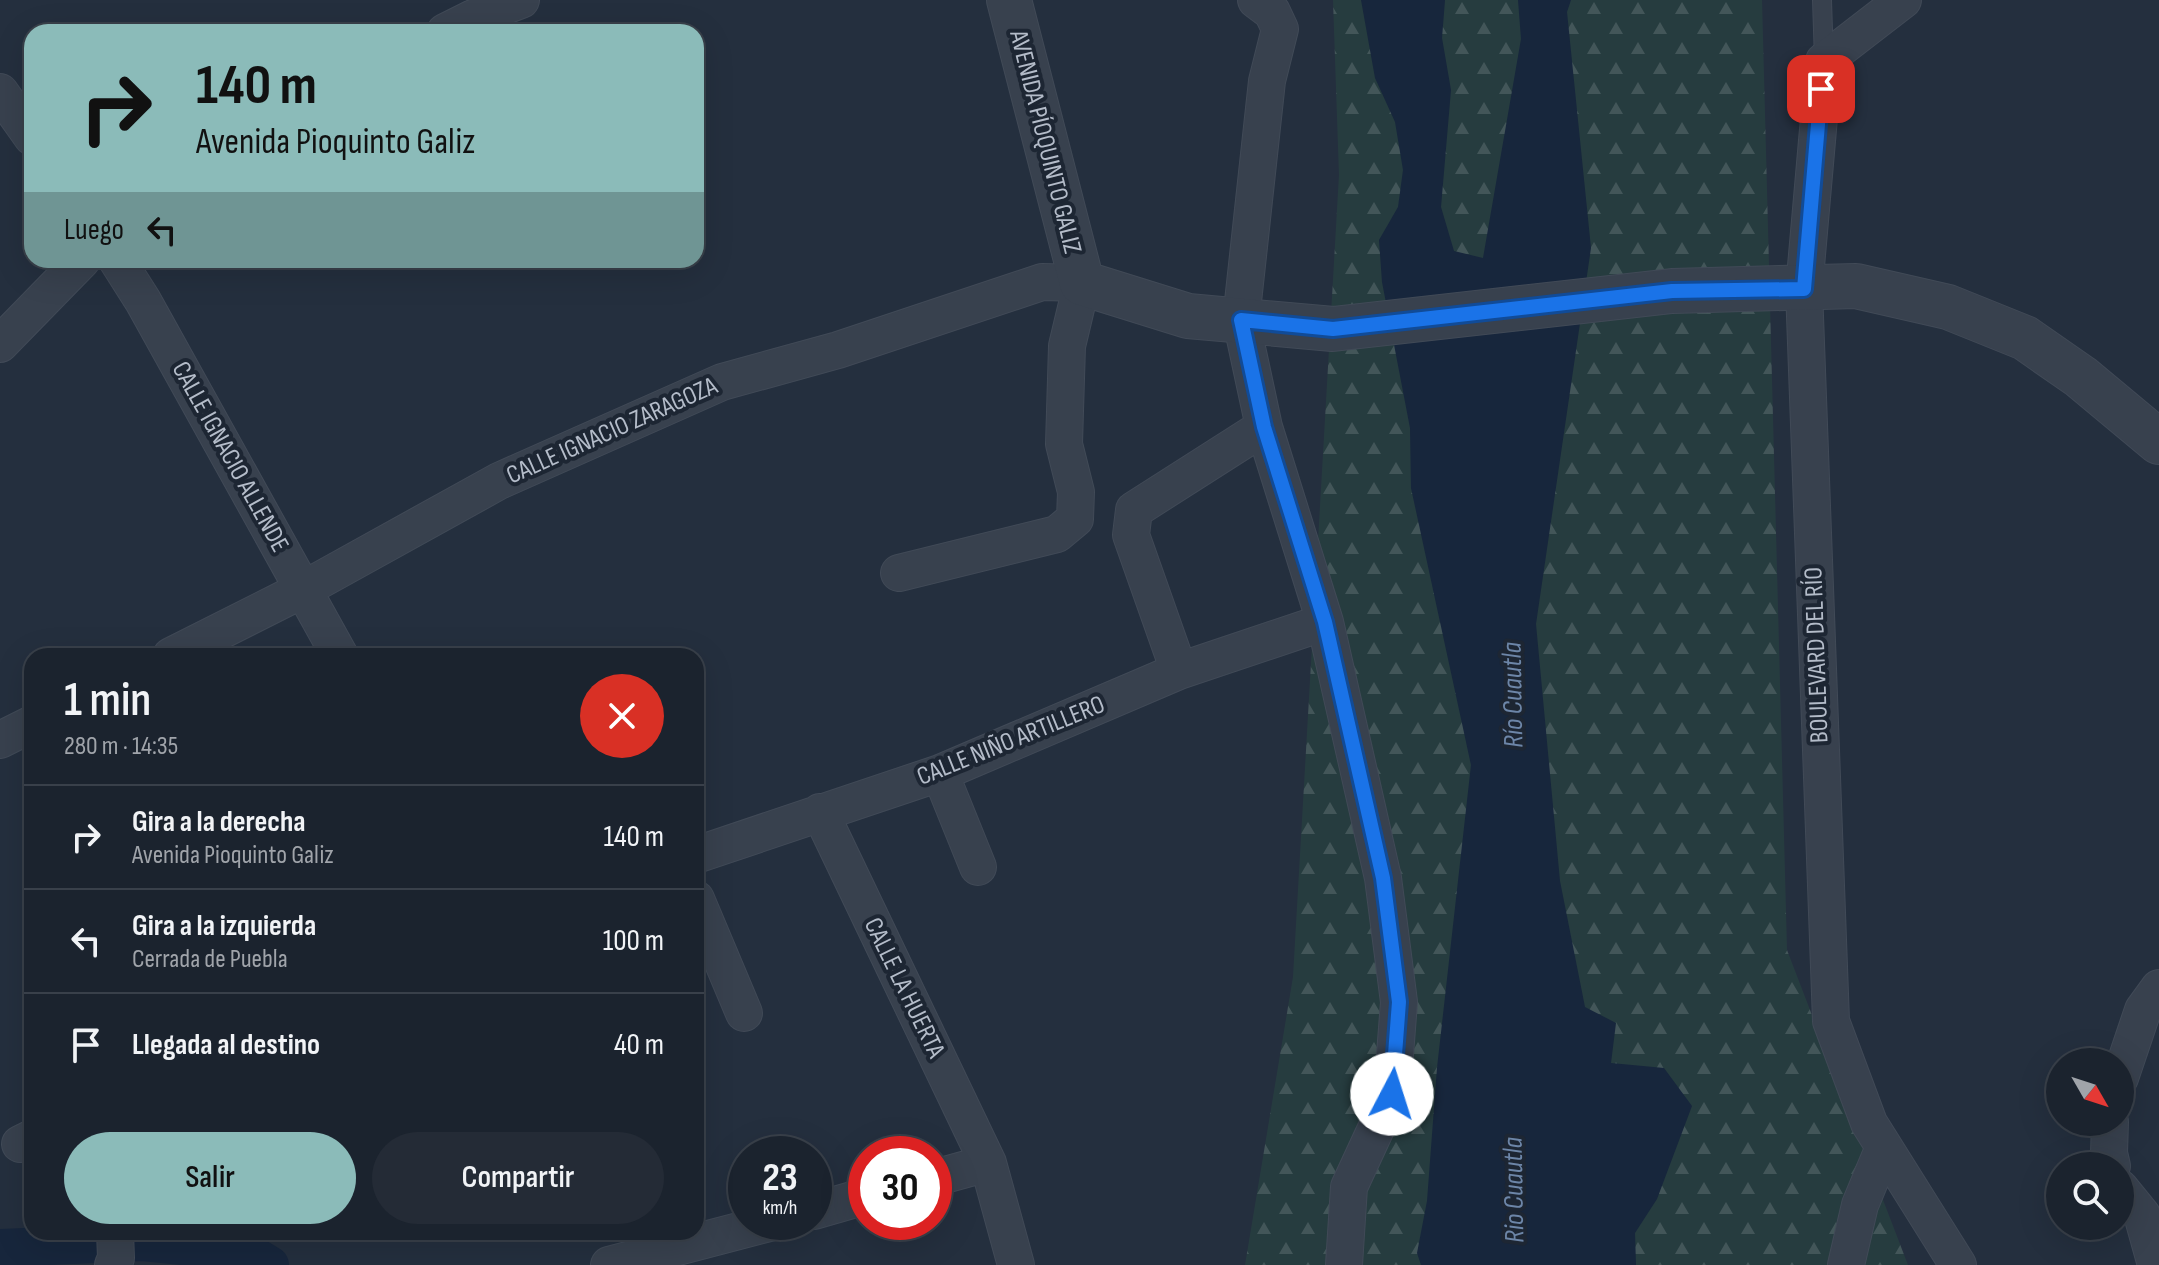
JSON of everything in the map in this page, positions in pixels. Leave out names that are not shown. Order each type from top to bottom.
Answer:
[{"type":"street","points":[[461,24],[521,0]]},
{"type":"street","name":"AVENIDA PÍOQUINTO GALIZ","points":[[1009,0],[1082,283]]},
{"type":"street","points":[[1256,0],[1272,12],[1280,29],[1267,81],[1241,320],[1264,427],[1325,622],[1383,878],[1399,1002],[1392,1094],[1349,1187],[1344,1265]]},
{"type":"street","points":[[1824,61],[1903,0]]},
{"type":"street","name":"BOULEVARD DEL RÍO","points":[[1824,61],[1804,289],[1831,1021],[1869,1123],[1958,1265]]},
{"type":"street","points":[[0,92],[24,126]]},
{"type":"street","points":[[0,344],[74,268]]},
{"type":"street","name":"CALLE IGNACIO ALLENDE","points":[[122,268],[336,648]]},
{"type":"street","name":"CALLE IGNACIO ZARAGOZA","points":[[187,648],[304,589],[499,481],[722,382],[838,350],[1042,282],[1082,283]]},
{"type":"street","points":[[899,573],[1057,534],[1075,519],[1076,492],[1064,444],[1067,346],[1082,283],[1188,316],[1333,329],[1672,291],[1856,286],[1948,307],[2025,338],[2081,377],[2159,442]]},
{"type":"street","points":[[1179,671],[1131,535],[1134,510],[1264,427]]},
{"type":"street","name":"CALLE NIÑO ARTILLERO","points":[[704,852],[940,773],[1179,671],[1325,622]]},
{"type":"street","points":[[0,740],[24,728]]},
{"type":"street","points":[[940,773],[978,867]]},
{"type":"street","name":"CALLE LA HUERTA","points":[[820,812],[988,1163],[1016,1265]]},
{"type":"street","points":[[704,918],[744,1013]]},
{"type":"street","points":[[2130,1048],[2143,1010],[2159,988]]},
{"type":"street","points":[[1846,1265],[1860,1205],[1884,1147]]},
{"type":"street","points":[[952,1173],[988,1163]]},
{"type":"street","points":[[2134,1205],[2142,1215],[2156,1265]]},
{"type":"street","points":[[609,1265],[728,1234]]},
{"type":"lane","points":[[1822,0],[1824,61]]},
{"type":"green space","points":[[1333,0],[1762,0],[1787,950],[1908,1265],[1245,1265],[1293,977],[1339,175]]},
{"type":"water","points":[[1361,0],[1445,0],[1442,38],[1451,90],[1441,207],[1454,251],[1483,258],[1521,39],[1518,0],[1571,0],[1567,12],[1591,248],[1536,624],[1560,881],[1585,1007],[1616,1023],[1611,1063],[1664,1068],[1692,1106],[1657,1199],[1635,1233],[1636,1265],[1421,1265],[1417,1253],[1427,1201],[1437,1068],[1471,765],[1411,488],[1410,428],[1382,282],[1379,240],[1398,207],[1403,170],[1395,122],[1375,78]]},
{"type":"waterway","points":[[0,1248],[143,1242],[250,1253],[270,1265]]},
{"type":"route","points":[[1392,1094],[1399,1002],[1383,878],[1325,622],[1264,427],[1241,320],[1333,329],[1672,291],[1804,289],[1821,89]]},
{"type":"water label","name":"Río Cuautla","points":[[1513,695]]},
{"type":"water label","name":"Rio Cuautla","points":[[1514,1190]]}]
